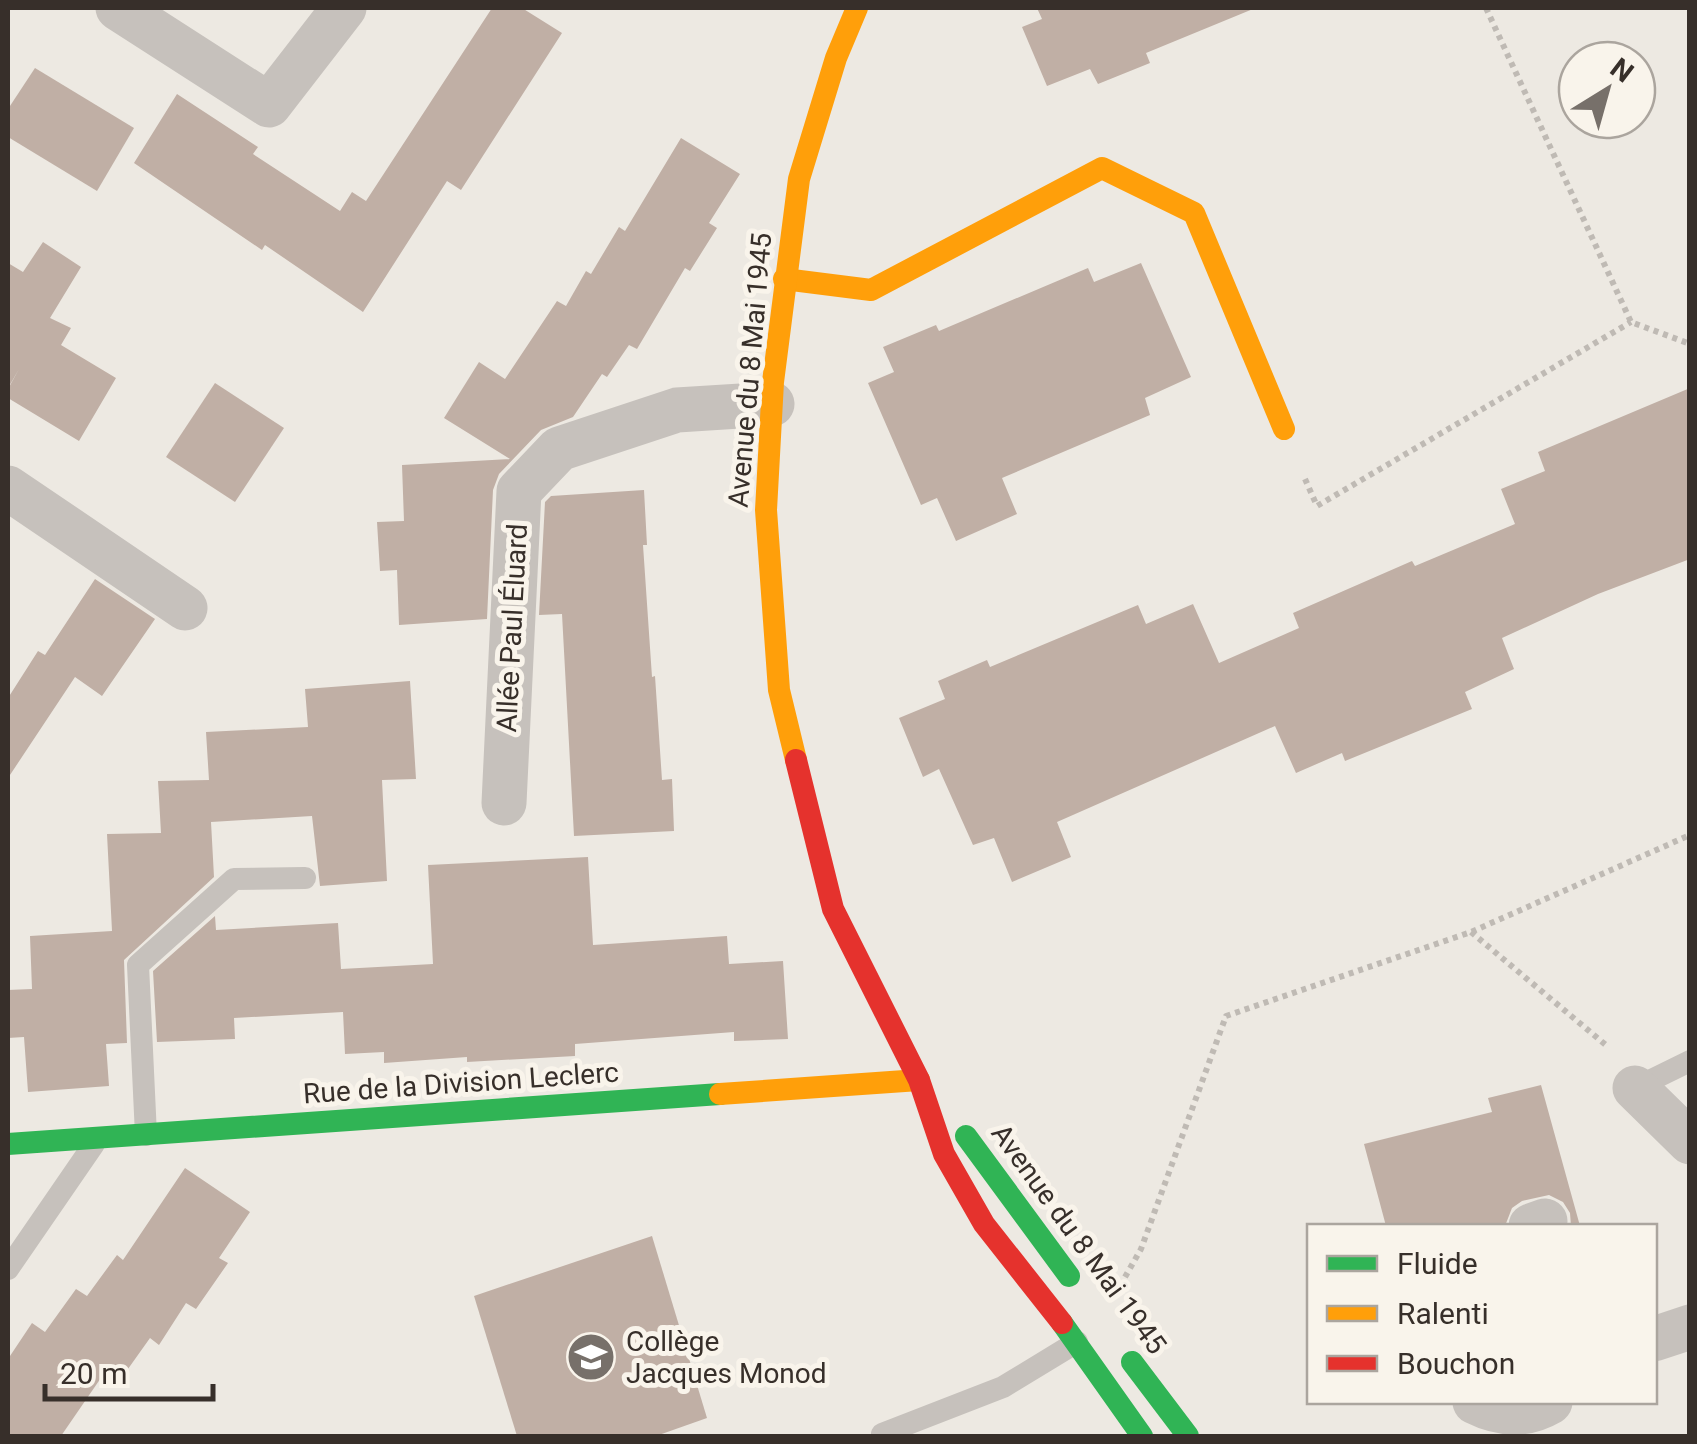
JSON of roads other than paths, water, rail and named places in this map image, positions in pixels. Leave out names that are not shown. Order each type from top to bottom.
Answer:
[{"type":"street","points":[[118,8],[268,105],[344,8]]},
{"type":"street","name":"Avenue du 8 Mai 1945","points":[[857,8],[836,58],[799,179],[784,279],[766,510],[780,690],[833,909],[919,1080],[944,1154],[984,1224],[1077,1342],[1142,1436]]},
{"type":"street","points":[[784,279],[871,290],[1102,168],[1194,213],[1284,429]]},
{"type":"street","name":"Allée Paul Éluard","points":[[504,803],[519,492],[559,449],[677,410],[772,404]]},
{"type":"street","points":[[8,488],[184,608]]},
{"type":"street","name":"Avenue du 8 Mai 1945","points":[[919,1080],[984,1156],[1080,1291]]},
{"type":"street","name":"Rue de la Division Leclerc","points":[[8,1144],[919,1080]]},
{"type":"street","points":[[1635,1088],[1690,1142]]},
{"type":"street","name":"Avenue du 8 Mai 1945","points":[[1102,1321],[1188,1436]]},
{"type":"street","points":[[1657,1338],[1690,1326]]},
{"type":"street","points":[[1479,1404],[1492,1410],[1532,1413],[1547,1404]]},
{"type":"lane","points":[[146,1135],[138,966],[234,879],[305,878]]},
{"type":"lane","points":[[1635,1088],[1690,1061]]},
{"type":"lane","points":[[8,1268],[98,1138]]},
{"type":"lane","points":[[882,1434],[1003,1388],[1077,1342]]},
{"type":"place","name":"Collège Jacques Monod","points":[[591,1357]]}]
